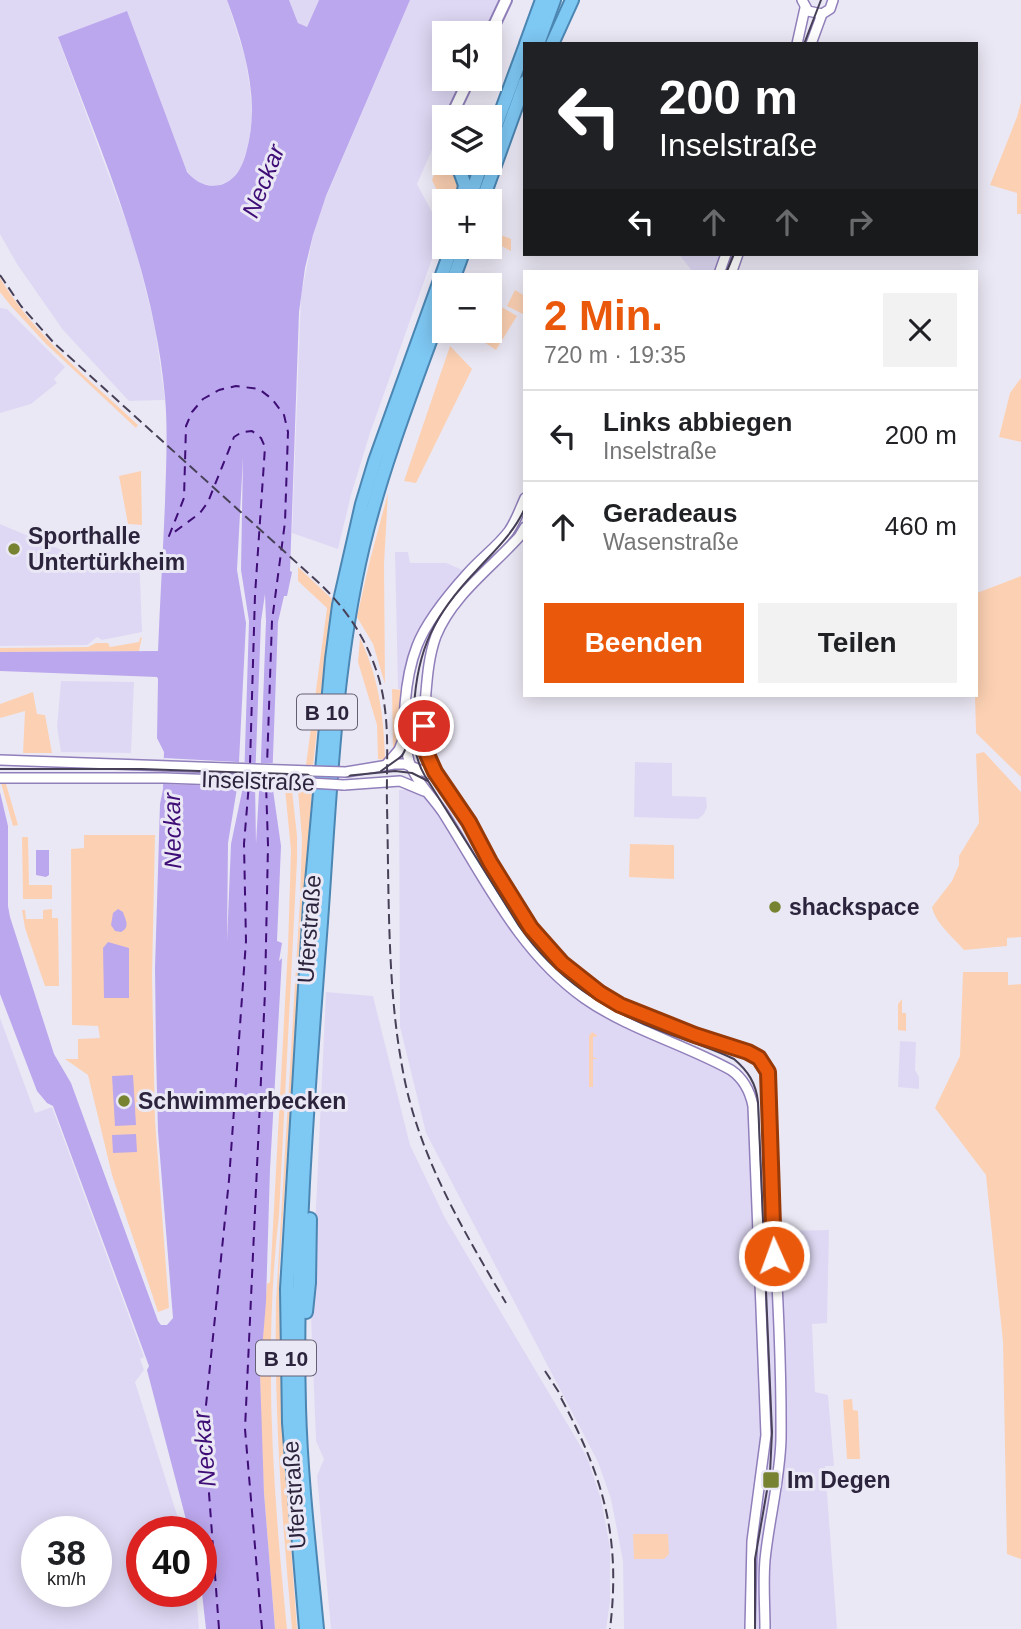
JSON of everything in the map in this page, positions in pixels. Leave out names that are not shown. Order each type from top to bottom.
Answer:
[{"type":"highway","points":[[527,42],[542,0]]},
{"type":"highway","points":[[539,42],[554,0]]},
{"type":"highway","points":[[553,42],[572,0]]},
{"type":"highway","points":[[502,110],[523,53]]},
{"type":"highway","points":[[486,189],[523,88]]},
{"type":"highway","points":[[513,116],[523,106]]},
{"type":"highway","name":"Uferstraße","points":[[306,1629],[289,1423],[287,1289],[310,904],[332,659],[339,605],[362,504],[379,449],[448,259]]},
{"type":"highway","name":"Uferstraße","points":[[317,1629],[299,1409],[299,1284],[327,832],[337,724],[353,598],[363,547],[388,457],[432,336]]},
{"type":"highway","points":[[305,1177],[310,1192],[309,1283],[305,1333],[310,1456],[325,1629]]},
{"type":"main road","points":[[496,21],[506,0]]},
{"type":"street","points":[[802,2],[814,14],[822,14],[830,9],[834,0]]},
{"type":"street","points":[[797,42],[802,2]]},
{"type":"street","points":[[812,42],[822,14]]},
{"type":"street","points":[[523,502],[507,534],[468,572],[438,611],[417,645],[407,687],[406,733],[414,768],[429,795],[534,954],[561,980],[600,1008],[728,1068],[739,1076],[748,1089],[753,1106],[766,1435],[752,1549],[750,1629]]},
{"type":"street","points":[[442,781],[426,752],[424,726],[427,673],[439,629],[450,611],[523,530]]},
{"type":"street","points":[[386,765],[399,750],[406,733]]},
{"type":"street","points":[[400,781],[426,752]]},
{"type":"street","name":"Inselstraße","points":[[0,760],[346,772],[386,765],[414,768],[442,781],[469,822],[524,918],[545,947],[562,963],[620,1005],[759,1058],[768,1072],[781,1438],[779,1479],[765,1562],[765,1629]]},
{"type":"street","points":[[47,778],[57,768],[56,762]]},
{"type":"street","name":"Inselstraße","points":[[0,778],[164,778],[344,785],[400,781],[429,795]]},
{"type":"shaded area","points":[[0,0],[227,0],[245,57],[252,120],[241,168],[231,180],[217,186],[202,184],[192,178],[175,142],[58,38],[134,243],[155,327],[165,400],[129,401],[63,330],[17,264],[0,234]]},
{"type":"shaded area","points":[[289,0],[319,0],[307,27],[298,23]]},
{"type":"shaded area","points":[[410,0],[498,0],[488,21],[432,21],[432,91],[458,91],[452,105],[432,105],[432,150],[417,184],[432,212],[432,259],[370,433],[338,549],[292,533],[301,296],[313,235],[323,204]]},
{"type":"shaded area","points":[[1021,102],[1021,214],[1017,214],[1017,193],[990,185]]},
{"type":"shaded area","points":[[434,175],[459,175],[460,189],[436,189],[432,180]]},
{"type":"shaded area","points":[[502,236],[511,239],[511,251],[502,246]]},
{"type":"shaded area","points":[[681,256],[719,256],[715,270],[691,270]]},
{"type":"shaded area","points":[[0,278],[46,338],[138,425],[136,428],[46,344],[11,306],[0,292]]},
{"type":"shaded area","points":[[515,290],[523,295],[523,314],[507,306]]},
{"type":"shaded area","points":[[502,307],[517,316],[502,340]]},
{"type":"shaded area","points":[[0,308],[7,309],[65,367],[54,379],[57,383],[31,404],[0,413]]},
{"type":"shaded area","points":[[485,343],[500,343],[496,350]]},
{"type":"shaded area","points":[[450,346],[472,369],[416,483],[404,481]]},
{"type":"shaded area","points":[[1021,378],[1021,442],[999,437],[1010,393]]},
{"type":"shaded area","points":[[141,471],[142,525],[128,524],[119,476]]},
{"type":"shaded area","points":[[388,493],[384,564],[385,684],[373,644],[357,617]]},
{"type":"shaded area","points":[[0,524],[84,557],[139,552],[142,632],[102,640],[97,637],[87,645],[0,646]]},
{"type":"shaded area","points":[[395,552],[408,552],[410,563],[446,563],[465,571],[444,593],[420,631],[401,689],[398,689]]},
{"type":"shaded area","points":[[298,567],[332,599],[313,765],[306,765],[327,608],[298,581]]},
{"type":"shaded area","points":[[1021,576],[1021,777],[976,733],[978,593]]},
{"type":"shaded area","points":[[142,637],[139,651],[0,652],[0,648],[88,647],[96,643],[108,643],[110,647],[139,642]]},
{"type":"shaded area","points":[[360,638],[372,668],[379,698],[385,760],[378,759],[377,725],[358,662]]},
{"type":"shaded area","points":[[61,681],[134,682],[131,753],[61,752],[57,727]]},
{"type":"shaded area","points":[[392,689],[402,690],[400,738],[393,750]]},
{"type":"shaded area","points":[[33,692],[37,714],[45,715],[52,753],[23,753],[25,711],[0,718],[0,704]]},
{"type":"shaded area","points":[[984,752],[1021,792],[1021,937],[1007,938],[1007,946],[964,950],[941,924],[932,907],[952,881],[959,865],[959,856],[979,823],[976,754]]},
{"type":"shaded area","points":[[635,762],[672,763],[672,796],[706,797],[707,807],[704,814],[698,819],[634,817]]},
{"type":"shaded area","points":[[1,783],[6,784],[18,825],[13,826]]},
{"type":"shaded area","points":[[285,789],[292,790],[297,860],[274,1267],[271,1370],[274,1474],[287,1629],[275,1629],[264,1493],[260,1374],[267,1284],[270,1282],[288,947],[291,850]]},
{"type":"shaded area","points":[[298,790],[312,791],[279,1274],[282,1425],[297,1629],[292,1629],[280,1466],[276,1302],[300,900],[302,839]]},
{"type":"shaded area","points":[[399,790],[414,790],[426,797],[531,955],[558,985],[595,1010],[723,1070],[735,1079],[749,1101],[751,1148],[775,1147],[778,1231],[829,1230],[827,1323],[812,1324],[815,1392],[828,1395],[834,1466],[825,1466],[837,1629],[624,1629],[623,1561],[611,1499],[598,1462],[426,1133],[400,1027]]},
{"type":"shaded area","points":[[84,835],[155,835],[152,976],[155,1120],[169,1308],[158,1312],[112,1175],[88,1075],[65,1059],[78,1059],[78,1039],[100,1038],[98,1026],[72,1025],[71,849],[84,848]]},
{"type":"shaded area","points":[[22,837],[28,837],[29,885],[52,885],[52,899],[23,899]]},
{"type":"shaded area","points":[[630,844],[674,845],[674,879],[629,877]]},
{"type":"shaded area","points":[[52,909],[52,918],[58,918],[59,986],[45,986],[25,928],[22,910],[25,910],[26,919],[43,919],[43,910]]},
{"type":"shaded area","points":[[963,972],[1008,972],[1008,985],[1021,984],[1021,1559],[1007,1554],[1003,1342],[986,1175],[935,1108],[960,1056]]},
{"type":"shaded area","points":[[326,992],[373,996],[410,1145],[445,1218],[587,1457],[601,1499],[610,1547],[610,1602],[606,1629],[331,1629],[317,1476],[324,1459],[316,1441],[311,1315]]},
{"type":"shaded area","points":[[902,999],[902,1013],[906,1013],[906,1031],[898,1030],[898,1004]]},
{"type":"shaded area","points":[[0,1018],[35,1113],[52,1107],[144,1357],[140,1359],[144,1370],[135,1382],[177,1516],[126,1516],[126,1607],[197,1607],[199,1629],[0,1629]]},
{"type":"shaded area","points":[[592,1032],[598,1036],[593,1037],[593,1057],[598,1059],[593,1059],[593,1087],[589,1087],[589,1036]]},
{"type":"shaded area","points":[[900,1041],[916,1042],[915,1070],[919,1077],[919,1089],[898,1087]]},
{"type":"shaded area","points":[[852,1399],[853,1410],[858,1411],[860,1459],[847,1459],[843,1400]]},
{"type":"shaded area","points":[[633,1534],[668,1534],[669,1554],[664,1559],[634,1559]]},
{"type":"water","name":"Neckar","points":[[227,0],[289,0],[298,23],[307,27],[319,0],[410,0],[326,196],[305,268],[299,312],[292,572],[278,622],[272,783],[281,846],[277,941],[282,943],[279,961],[282,958],[270,1169],[266,1302],[260,1374],[264,1493],[275,1629],[206,1629],[204,1607],[217,1607],[217,1516],[185,1516],[147,1370],[149,1366],[53,1106],[37,1091],[0,994],[0,792],[8,826],[10,917],[54,1054],[71,1083],[158,1321],[161,1325],[167,1325],[173,1318],[158,1132],[156,1053],[155,968],[164,752],[157,738],[158,679],[0,671],[0,652],[158,651],[167,436],[159,350],[150,304],[124,214],[58,37],[127,11],[187,172],[194,179],[210,186],[230,180],[240,169],[244,159],[252,114],[245,56]],"holes":[[[243,457],[241,570],[249,621],[244,782],[231,844],[227,942],[228,843],[238,782],[246,623],[237,570]],[[265,594],[261,757],[256,844],[255,782],[261,621]]]},
{"type":"water","points":[[36,850],[49,850],[49,875],[46,877],[36,875]]},
{"type":"water","points":[[118,909],[123,912],[126,923],[126,928],[121,932],[115,931],[111,925],[113,913]]},
{"type":"water","points":[[108,942],[129,948],[129,998],[104,998],[103,948]]},
{"type":"water","name":"Schwimmerbecken","points":[[133,1075],[136,1125],[115,1126],[112,1076]]},
{"type":"water","points":[[136,1134],[137,1152],[113,1153],[112,1135]]},
{"type":"pier","points":[[164,758],[257,763],[257,758],[260,758],[261,763],[277,763],[277,788],[163,784]]},
{"type":"ferry route","points":[[250,764],[255,595],[265,447],[261,438],[252,431],[242,432],[234,437],[208,502],[200,513],[169,536],[184,498],[186,426],[192,412],[203,399],[219,390],[236,386],[259,389],[272,399],[284,415],[288,432],[285,522],[272,621],[267,765]]},
{"type":"ferry route","points":[[219,1629],[204,1425],[229,1180],[246,941],[244,844],[249,783]]},
{"type":"ferry route","points":[[262,1629],[245,1429],[265,992],[268,845],[266,784]]},
{"type":"tram line","points":[[805,42],[821,0]]},
{"type":"tram line","points":[[727,270],[733,256]]},
{"type":"tram line","points":[[523,512],[497,549],[449,602],[431,633],[419,667],[414,708],[414,743],[425,776],[519,926],[549,962],[583,991],[621,1014],[734,1059],[753,1083],[758,1102],[772,1432],[770,1473],[755,1559],[755,1629]]},
{"type":"tram line","points":[[381,771],[402,756],[412,736]]},
{"type":"tram line","points":[[0,769],[142,769],[345,776],[395,771],[412,773],[428,781]]},
{"type":"railway","points":[[0,275],[21,306],[54,343],[328,592],[355,626],[369,652],[383,695],[387,727],[390,937],[394,1003],[402,1066],[418,1130],[430,1160],[473,1247],[506,1303]]},
{"type":"railway","points":[[545,1371],[562,1397]]},
{"type":"railway","points":[[561,1398],[588,1455],[606,1509],[613,1566],[610,1629]]},
{"type":"place","name":"Sporthalle Untertürkheim","points":[[14,549]]},
{"type":"place","name":"shackspace","points":[[775,907]]},
{"type":"place","name":"Schwimmerbecken","points":[[124,1101]]},
{"type":"place","name":"Im Degen","points":[[771,1480]]},
{"type":"route","points":[[424,726],[426,752],[435,772],[456,800],[511,899],[545,947],[580,979],[620,1005],[695,1035],[748,1052],[759,1058],[764,1065],[768,1072],[774,1256]]}]
